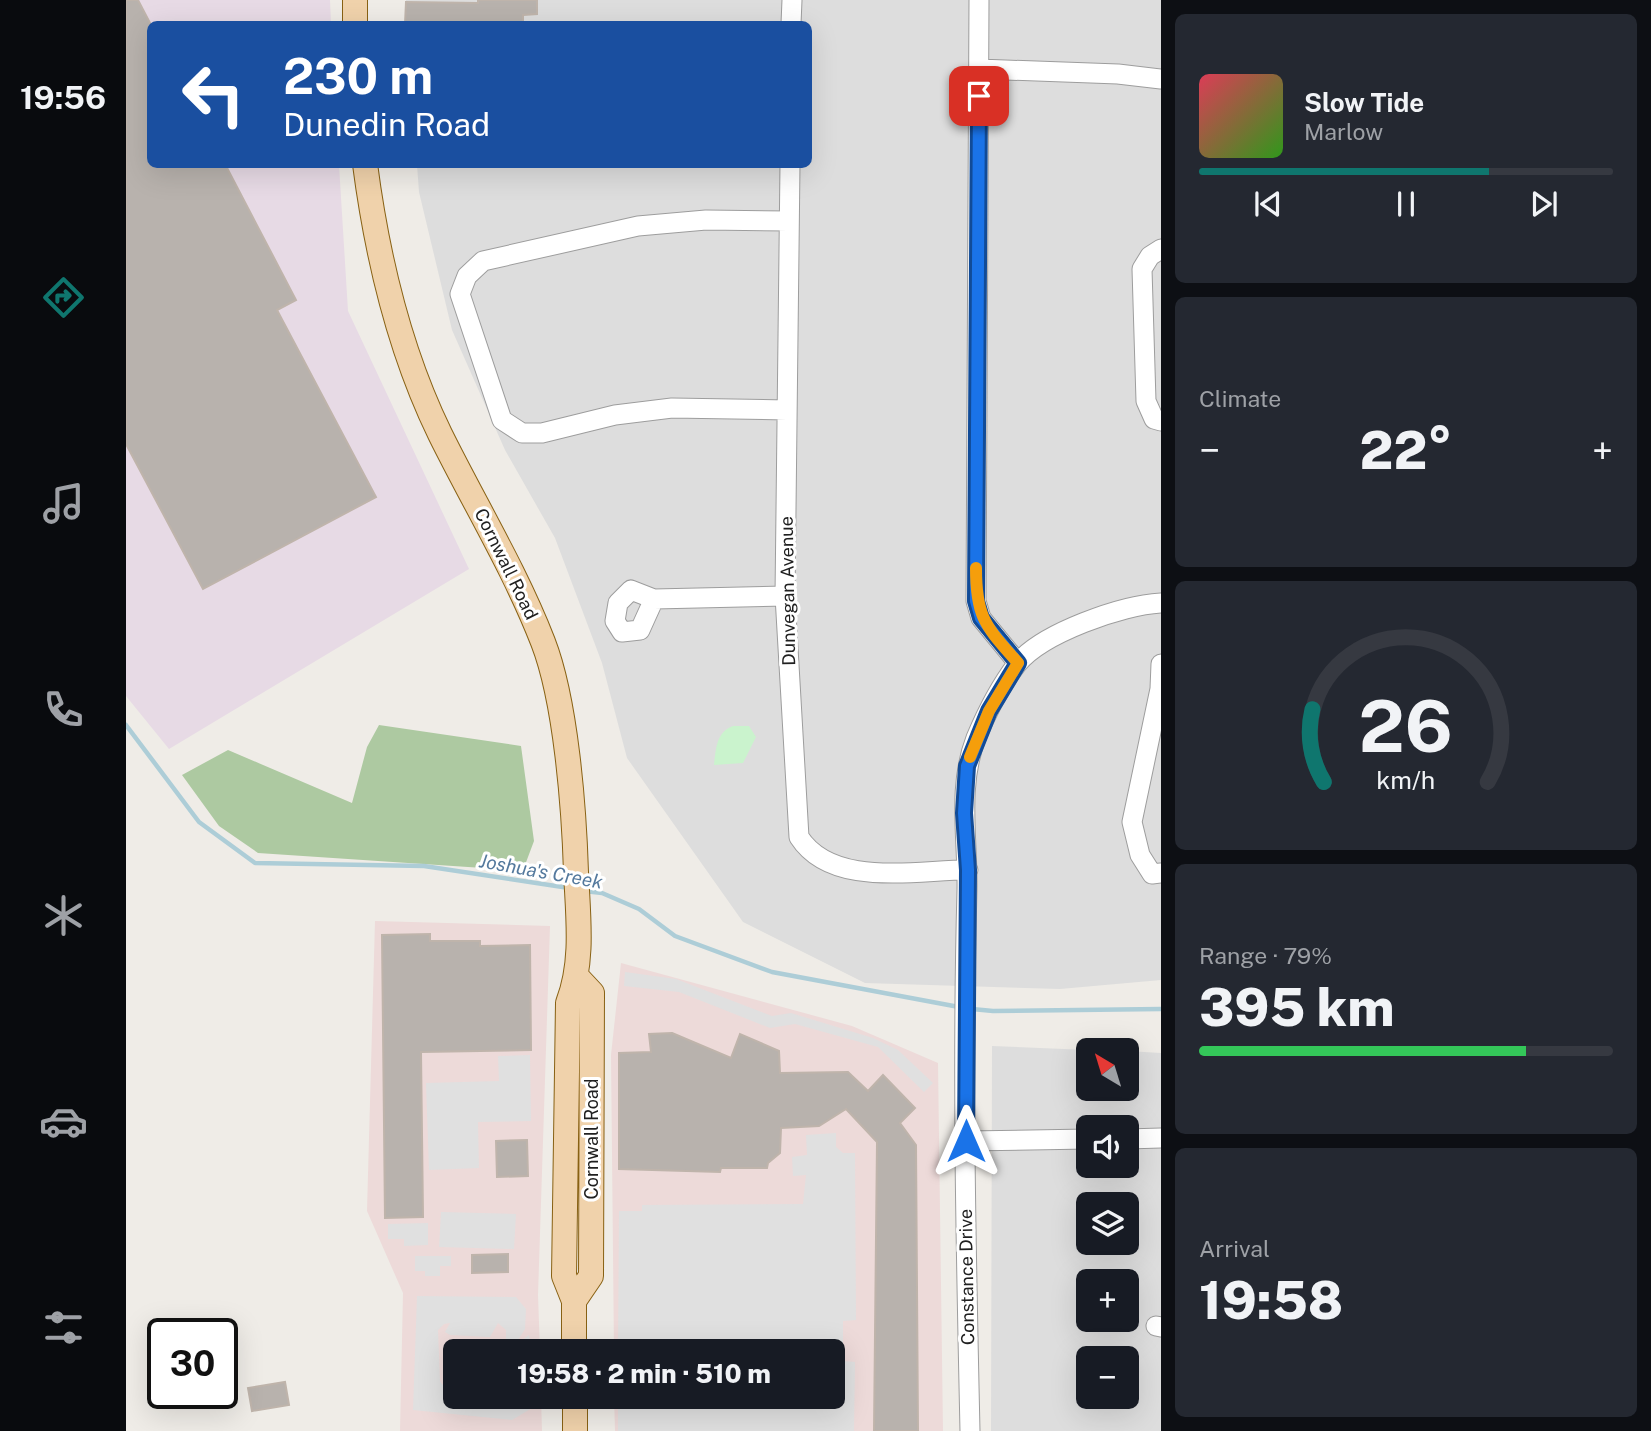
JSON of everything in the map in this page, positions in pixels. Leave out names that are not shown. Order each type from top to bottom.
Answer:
[{"type":"main road","points":[[355,0],[355,21]]},
{"type":"main road","name":"Cornwall Road","points":[[366,168],[374,236],[416,377],[439,432],[500,548],[544,643],[555,683],[564,738],[576,858],[578,978],[568,1003],[564,1276],[574,1301],[574,1339]]},
{"type":"main road","points":[[575,1409],[575,1431]]},
{"type":"street","points":[[791,21],[792,0]]},
{"type":"street","points":[[979,0],[976,601],[981,618],[1018,663]]},
{"type":"street","points":[[979,68],[1118,74],[1161,79]]},
{"type":"street","name":"Dunvegan Avenue","points":[[790,168],[785,596],[796,824],[799,837],[807,850],[817,858],[848,869],[968,870]]},
{"type":"street","points":[[787,410],[672,408],[615,415],[542,433],[522,433],[502,420],[460,294],[462,284],[483,261],[638,226],[706,220],[789,222]]},
{"type":"street","points":[[1161,249],[1150,256],[1142,270],[1146,401],[1154,419],[1161,421]]},
{"type":"street","points":[[654,599],[785,596]]},
{"type":"street","name":"Constance Drive","points":[[970,1431],[965,1044],[968,870],[964,813],[967,766],[989,711],[1018,663],[1054,636],[1086,621],[1147,604],[1161,603]]},
{"type":"street","points":[[1161,664],[1160,689],[1132,822],[1140,855],[1152,874],[1161,873]]},
{"type":"street","points":[[1139,1139],[1161,1138]]},
{"type":"street","points":[[966,1141],[1076,1139]]},
{"type":"shaded area","points":[[126,0],[330,0],[331,21],[147,21],[147,168],[339,168],[348,311],[469,569],[169,749],[126,696]]},
{"type":"shaded area","points":[[406,0],[1161,0],[1161,980],[1060,989],[865,983],[743,922],[627,758],[602,663],[555,538],[505,450],[452,330],[419,192],[417,168],[812,168],[812,21],[407,21]]},
{"type":"shaded area","points":[[375,921],[550,926],[538,1295],[540,1339],[443,1339],[443,1409],[541,1409],[542,1431],[400,1431],[403,1293],[367,1211]]},
{"type":"shaded area","points":[[621,963],[852,1026],[938,1063],[943,1431],[615,1431],[614,1409],[845,1409],[845,1339],[614,1339],[611,1055]]},
{"type":"shaded area","points":[[625,972],[676,979],[772,1016],[791,1013],[873,1038],[898,1050],[933,1083],[924,1092],[878,1047],[795,1024],[770,1028],[679,992],[624,986]]},
{"type":"shaded area","points":[[992,1046],[1076,1050],[1076,1101],[1139,1101],[1139,1052],[1161,1053],[1161,1431],[991,1431]]},
{"type":"shaded area","points":[[530,1055],[531,1121],[478,1122],[479,1168],[429,1170],[426,1083],[499,1081],[498,1056]]},
{"type":"shaded area","points":[[836,1133],[836,1147],[843,1153],[855,1153],[856,1320],[843,1321],[843,1339],[618,1339],[619,1211],[642,1211],[642,1205],[803,1204],[806,1175],[793,1176],[792,1157],[807,1155],[806,1135]]},
{"type":"shaded area","points":[[441,1212],[516,1214],[514,1249],[439,1247]]},
{"type":"shaded area","points":[[428,1223],[428,1245],[404,1246],[404,1239],[388,1239],[388,1224]]},
{"type":"shaded area","points":[[415,1256],[451,1256],[451,1266],[440,1266],[440,1276],[425,1276],[425,1271],[415,1271]]},
{"type":"shaded area","points":[[417,1296],[516,1297],[526,1309],[525,1329],[519,1339],[506,1339],[506,1330],[498,1323],[490,1337],[450,1335],[445,1332],[450,1323],[444,1324],[438,1330],[443,1409],[530,1409],[512,1420],[413,1410]]},
{"type":"shaded area","points":[[845,1361],[855,1362],[854,1431],[618,1431],[618,1409],[845,1409]]},
{"type":"green space","points":[[379,725],[521,746],[534,841],[525,865],[483,868],[258,853],[219,826],[182,775],[228,750],[352,803],[367,747]]},
{"type":"green space","points":[[733,726],[749,726],[756,737],[743,763],[714,765],[720,737]]},
{"type":"building","points":[[126,0],[138,0],[149,21],[147,168],[227,168],[296,300],[277,310],[376,497],[203,589],[126,444]]},
{"type":"building","points":[[478,0],[537,0],[537,14],[523,15],[523,21],[405,21],[406,2],[478,3]]},
{"type":"building","points":[[430,934],[430,941],[480,941],[480,946],[530,945],[531,1050],[421,1052],[423,1217],[385,1218],[382,935]]},
{"type":"building","points":[[672,1033],[731,1058],[740,1034],[779,1051],[780,1073],[848,1072],[868,1091],[883,1075],[915,1108],[900,1123],[916,1145],[918,1431],[874,1431],[877,1142],[846,1109],[819,1126],[781,1128],[780,1153],[768,1163],[767,1168],[721,1168],[720,1172],[619,1169],[619,1053],[651,1052],[649,1034]]},
{"type":"building","points":[[527,1140],[528,1176],[497,1177],[496,1141]]},
{"type":"building","points":[[508,1254],[508,1272],[472,1273],[472,1255]]},
{"type":"building","points":[[285,1382],[289,1405],[252,1411],[248,1388]]},
{"type":"waterway","name":"Joshua's Creek","points":[[126,725],[199,822],[255,863],[424,866],[569,888]]},
{"type":"waterway","name":"Joshua's Creek","points":[[584,891],[602,893],[639,909],[675,936],[772,972],[959,1007]]},
{"type":"waterway","name":"Joshua's Creek","points":[[972,1009],[1161,1009]]},
{"type":"slow traffic","points":[[970,757],[989,711],[1018,663],[981,618],[976,601],[976,568]]},
{"type":"route","points":[[966,1141],[965,975],[968,870],[964,813],[967,766],[989,711],[1018,663],[981,618],[976,601],[979,96]]}]
